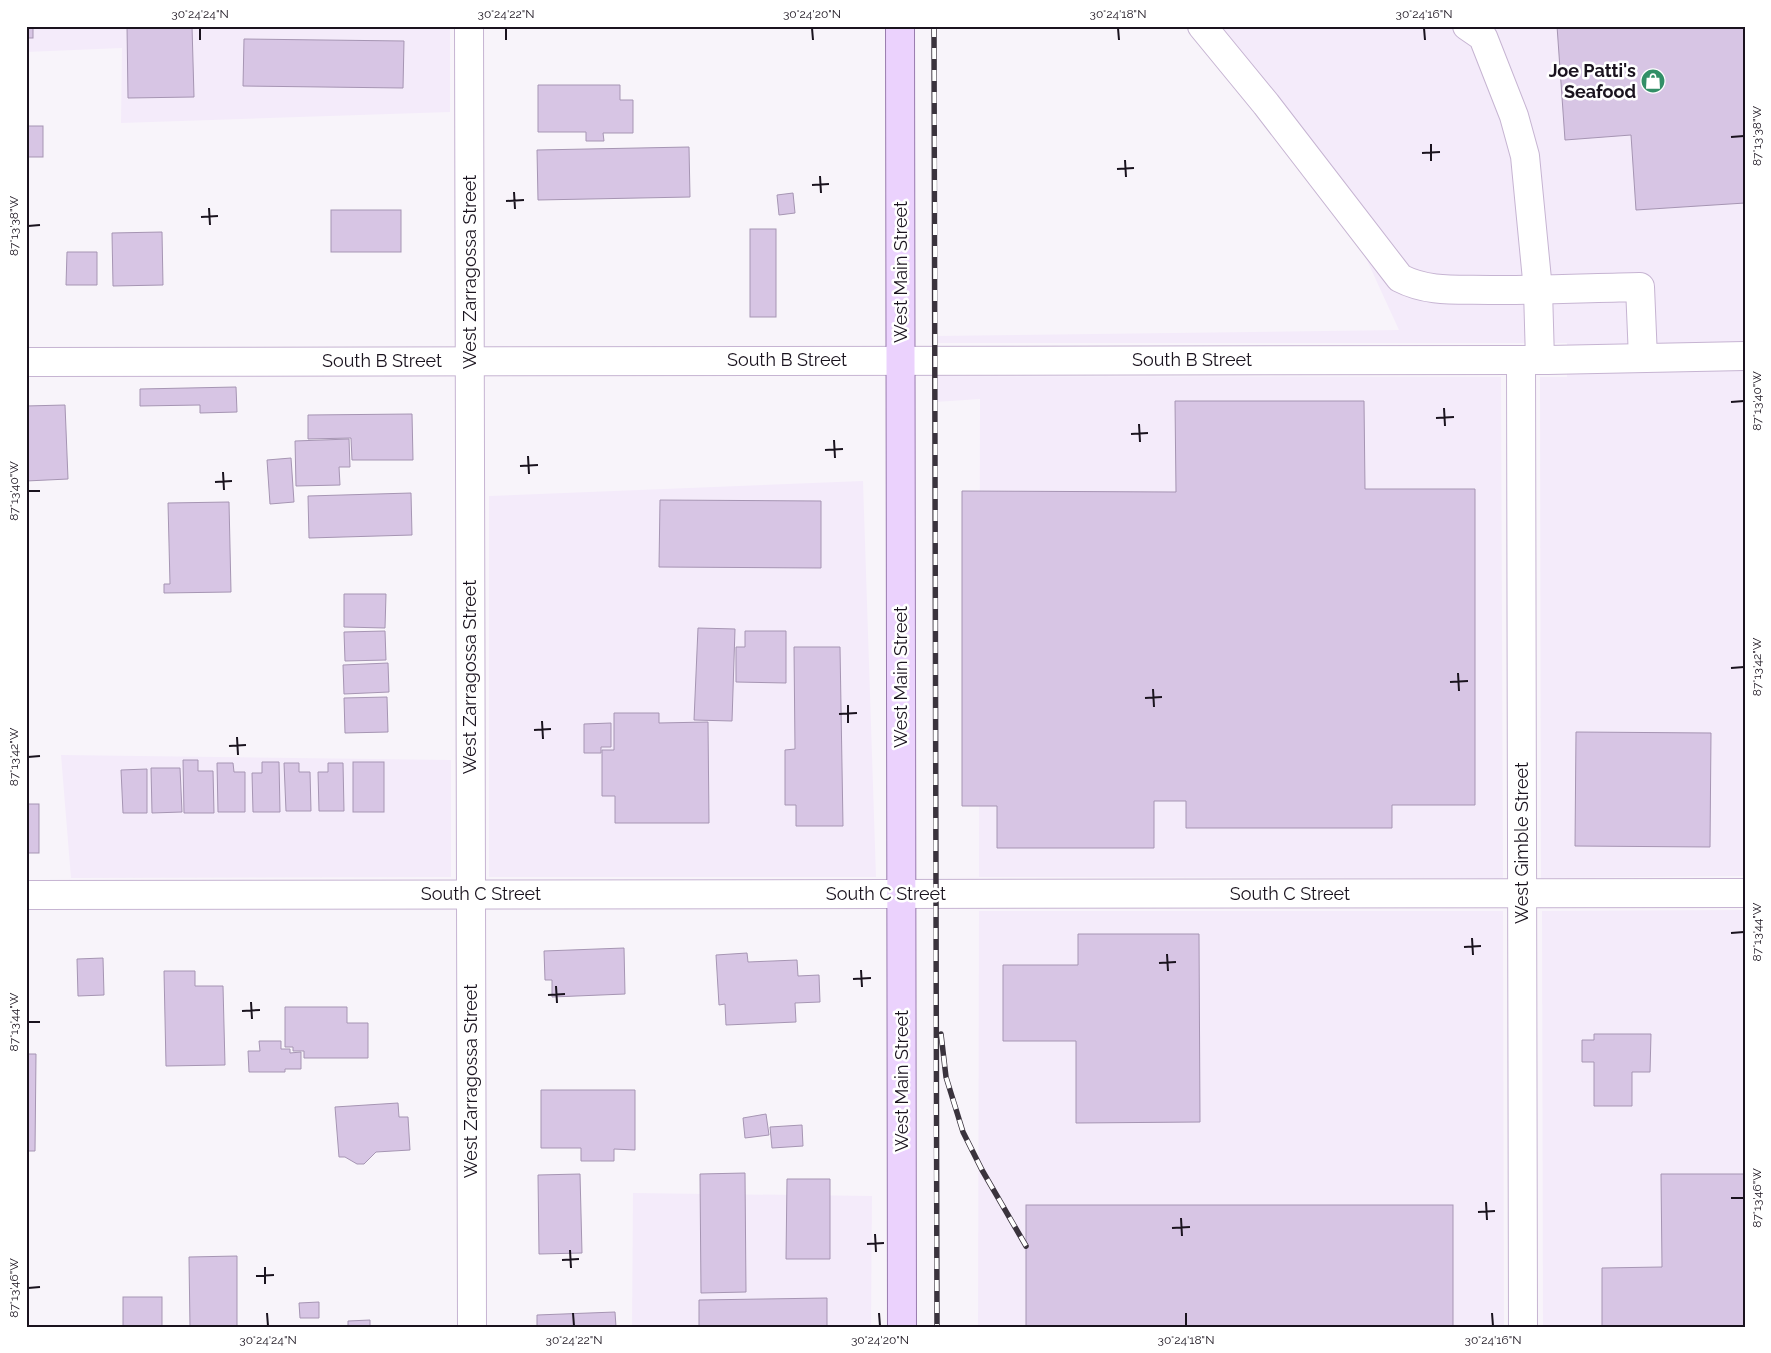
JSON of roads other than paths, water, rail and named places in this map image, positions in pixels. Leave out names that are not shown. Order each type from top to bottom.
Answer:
[{"type":"main road","name":"West Main Street","points":[[900,26],[902,1327]]},
{"type":"street","name":"West Zarragossa Street","points":[[469,26],[472,1327]]},
{"type":"street","name":"West Gimble Street","points":[[1477,30],[1514,116],[1525,156],[1538,290],[1522,894],[1524,1327]]},
{"type":"street","points":[[1212,32],[1400,278],[1413,285],[1431,289],[1538,290],[1640,287],[1643,358]]},
{"type":"street","name":"South B Street","points":[[26,362],[1536,360],[1745,356]]},
{"type":"street","name":"South C Street","points":[[26,894],[1745,893]]},
{"type":"railway","points":[[934,26],[937,1327]]},
{"type":"railway","points":[[941,1034],[946,1077],[963,1132],[982,1170],[1026,1246]]},
{"type":"place","name":"Joe Patti's Seafood","points":[[1653,81]]}]
